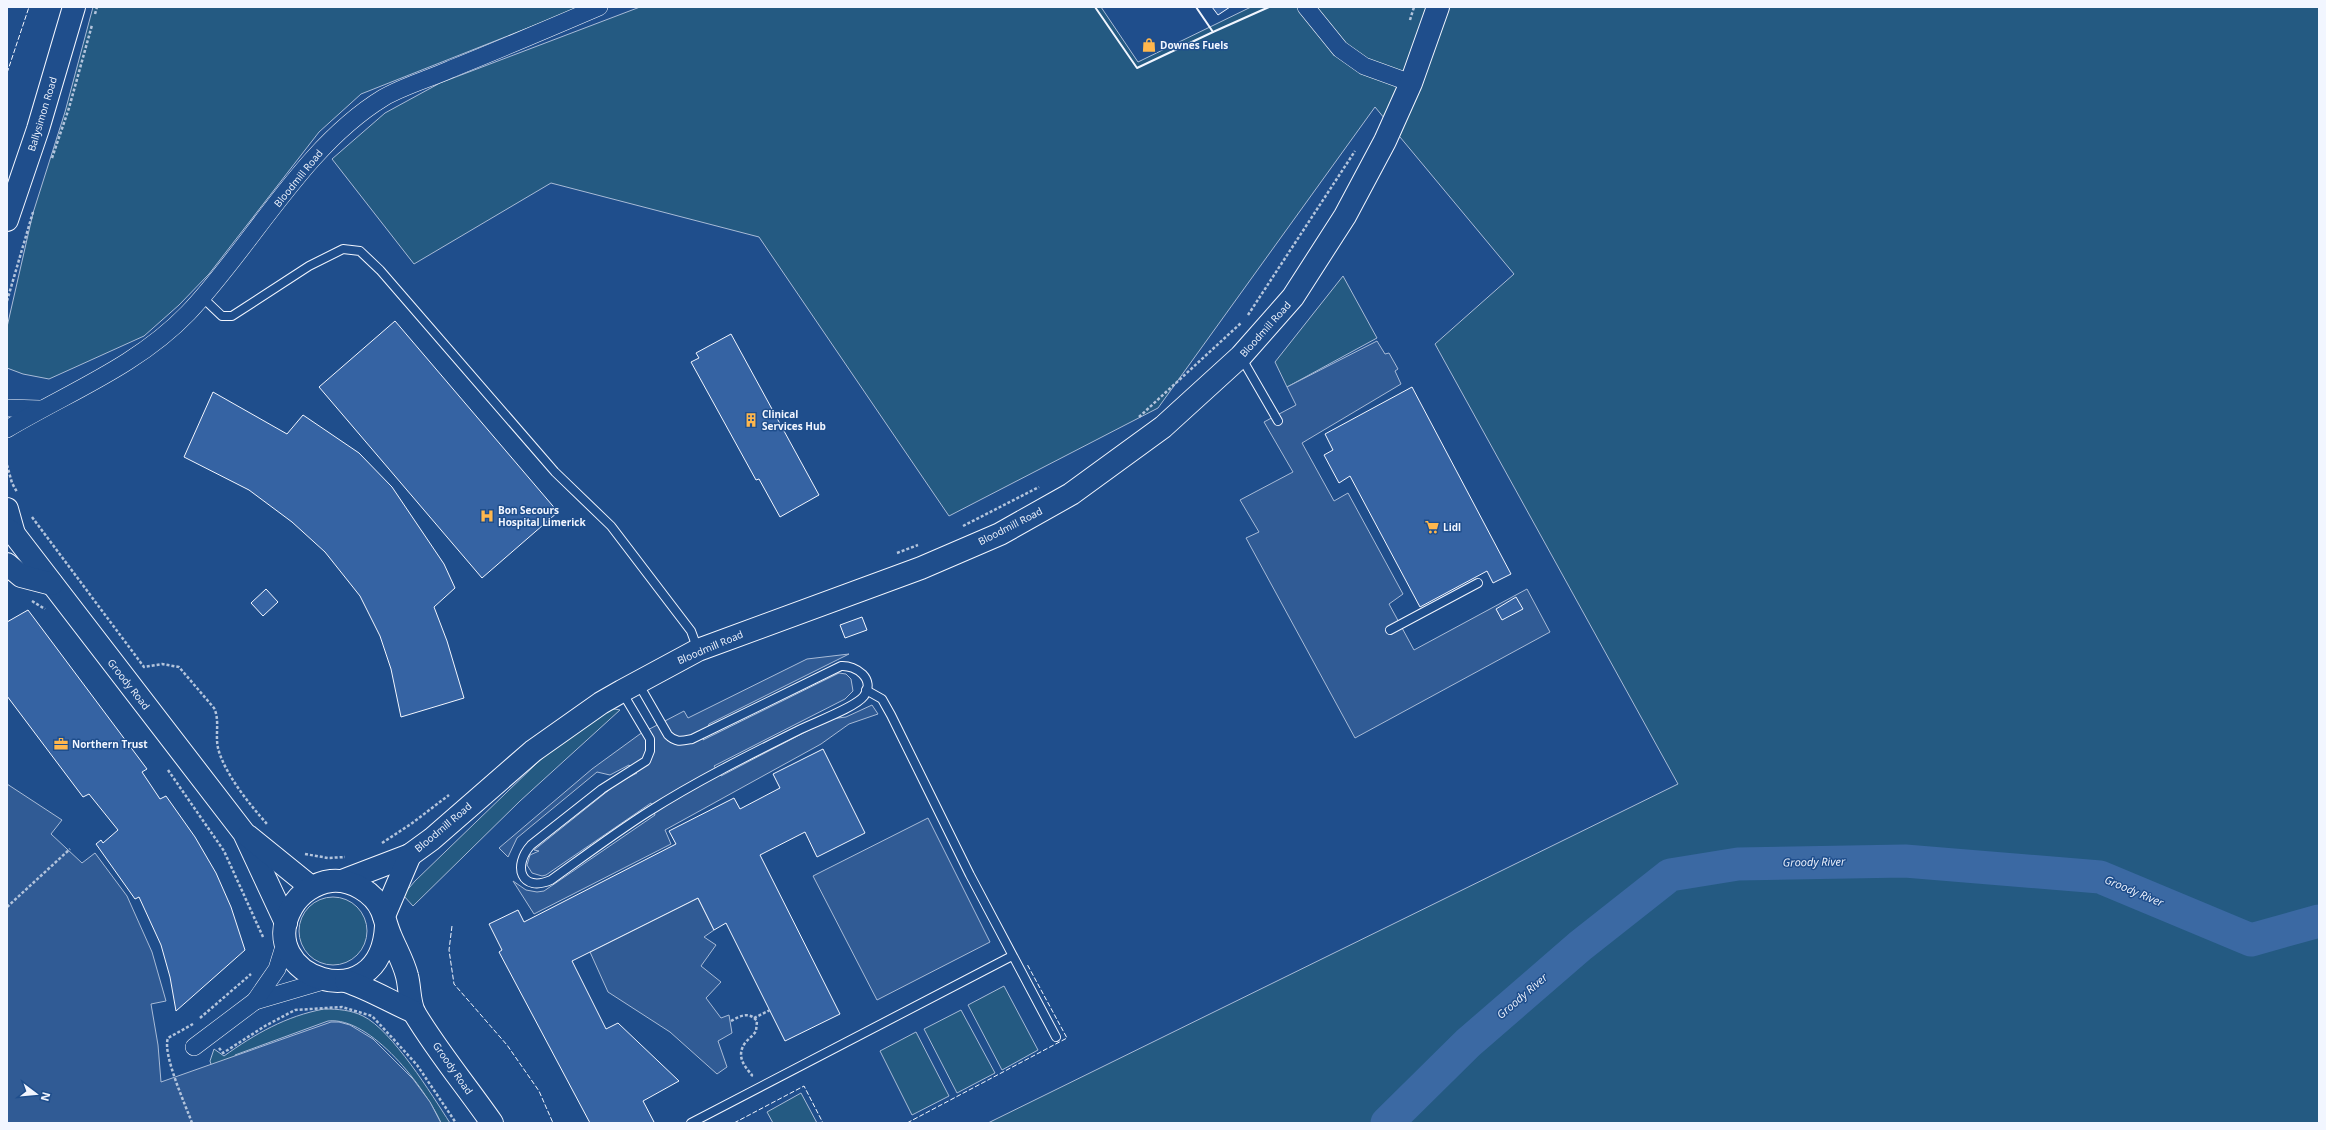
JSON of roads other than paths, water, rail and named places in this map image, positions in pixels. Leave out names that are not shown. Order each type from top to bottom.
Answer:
[{"type":"street","name":"Ballysimon Road","points":[[7,220],[38,129],[74,7]]},
{"type":"street","name":"Bloodmill Road","points":[[7,429],[40,409],[99,380],[157,342],[202,297],[314,156],[345,128],[383,98],[599,7]]},
{"type":"street","points":[[1306,7],[1319,26],[1340,49],[1364,66],[1410,83]]},
{"type":"street","name":"Bloodmill Road","points":[[342,881],[410,855],[432,840],[533,751],[601,703],[698,650],[921,568],[1000,534],[1071,494],[1163,427],[1241,356],[1292,297],[1345,216],[1385,141],[1410,83],[1438,7]]},
{"type":"street","name":"Bloodmill Road","points":[[7,408],[40,409]]},
{"type":"street","points":[[10,532],[13,502]]},
{"type":"street","name":"Groody Road","points":[[10,532],[52,584],[244,833]]},
{"type":"street","points":[[7,564],[20,576],[52,584]]},
{"type":"street","points":[[244,833],[311,887]]},
{"type":"street","points":[[244,833],[286,932],[288,949],[296,963],[308,974],[323,981]]},
{"type":"street","points":[[346,981],[369,970],[379,958],[385,942],[385,921],[410,855]]},
{"type":"street","points":[[255,1002],[277,969],[286,932],[288,915],[296,900],[311,887],[324,882],[342,881],[358,886],[372,896],[385,921],[407,974],[414,1012]]},
{"type":"street","points":[[194,1047],[255,1002],[323,981],[346,981],[364,987],[388,1001],[414,1012]]},
{"type":"street","name":"Groody Road","points":[[414,1012],[492,1123]]},
{"type":"lane","points":[[202,297],[222,316],[232,316],[309,266],[343,248],[360,251],[380,270],[555,472],[612,526],[691,631],[698,650]]},
{"type":"lane","points":[[1241,356],[1278,421]]},
{"type":"lane","points":[[1390,630],[1478,583]]},
{"type":"lane","points":[[841,666],[850,666],[863,673],[867,684],[864,695],[854,705],[796,731],[711,776],[648,812],[551,880],[541,884],[532,884],[525,880],[520,871],[524,853],[531,845],[602,789],[646,761],[650,751],[650,739],[630,687],[668,735],[673,740],[680,742],[692,739],[841,666]]},
{"type":"lane","points":[[866,690],[882,699],[891,715],[1012,956],[1056,1037]]},
{"type":"lane","points":[[691,1123],[1012,956]]},
{"type":"waterway","name":"Groody River","points":[[1387,1123],[1468,1043],[1580,946],[1670,875],[1738,864],[1905,861],[2100,877],[2251,940],[2319,921]]},
{"type":"place","name":"Downes Fuels","points":[[1149,45]]},
{"type":"place","name":"Clinical Services Hub","points":[[751,420]]},
{"type":"place","name":"Bon Secours Hospital Limerick","points":[[487,516]]},
{"type":"place","name":"Lidl","points":[[1432,527]]},
{"type":"place","name":"Northern Trust","points":[[61,744]]}]
